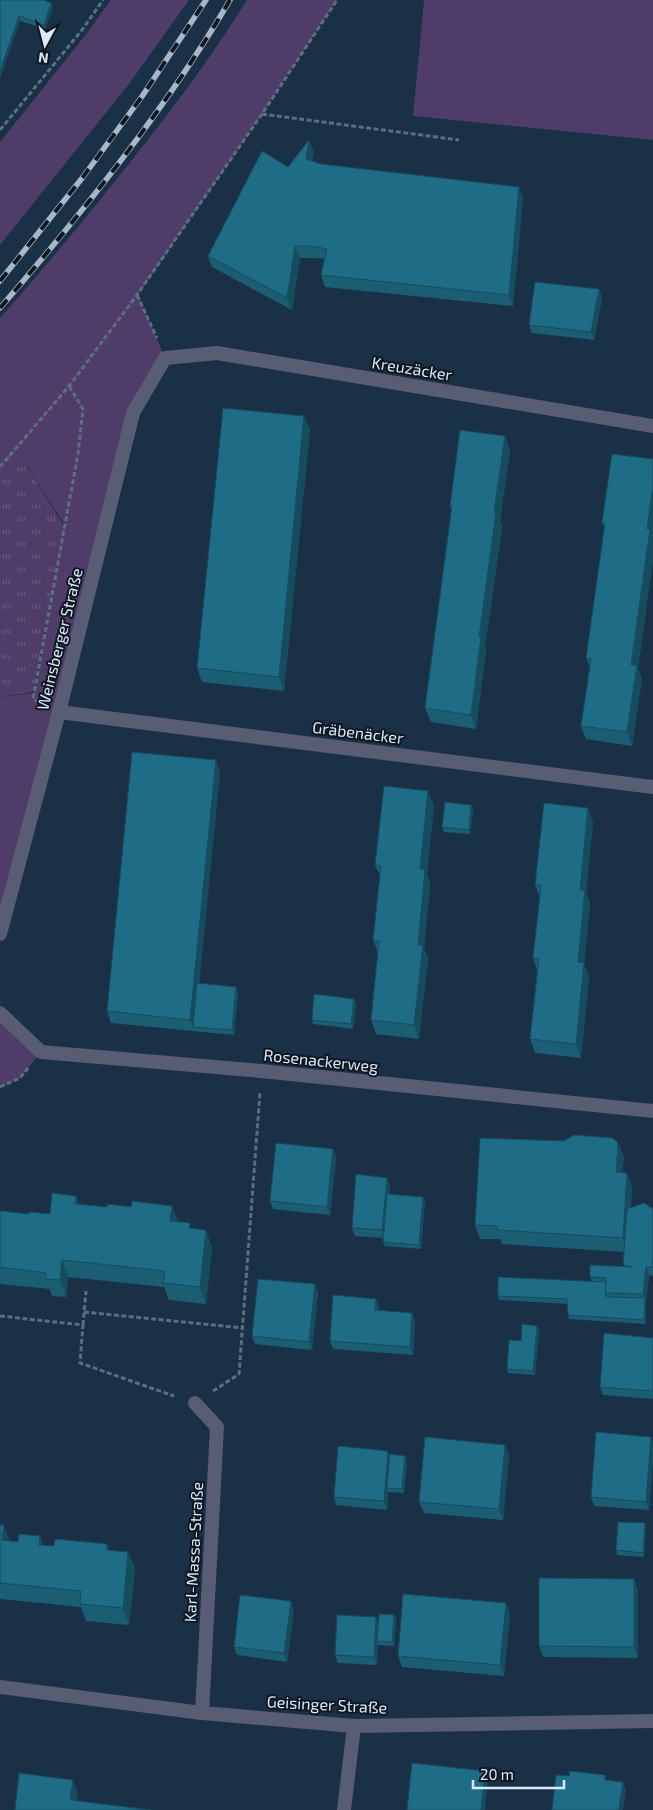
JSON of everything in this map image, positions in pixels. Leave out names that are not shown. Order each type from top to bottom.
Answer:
[{"type":"street","name":"Kreuzäcker","points":[[165,358],[217,353],[653,426]]},
{"type":"street","name":"Weinsberger Straße","points":[[0,934],[59,712],[133,413],[165,358]]},
{"type":"street","name":"Gräbenäcker","points":[[59,712],[653,787]]},
{"type":"street","points":[[0,1013],[41,1052]]},
{"type":"street","name":"Rosenackerweg","points":[[41,1052],[261,1071],[653,1112]]},
{"type":"street","name":"Karl-Massa-Straße","points":[[195,1403],[217,1427],[202,1713]]},
{"type":"street","name":"Geisinger Straße","points":[[0,1687],[202,1713],[354,1726],[653,1721]]},
{"type":"street","points":[[344,1810],[354,1726]]},
{"type":"path","points":[[0,130],[82,30],[103,0]]},
{"type":"path","points":[[0,467],[69,386],[138,295],[262,114],[337,0]]},
{"type":"path","points":[[262,114],[459,140]]},
{"type":"path","points":[[138,295],[165,358]]},
{"type":"path","points":[[59,712],[32,699],[78,454],[83,409],[69,386]]},
{"type":"path","points":[[0,1087],[20,1078],[41,1052]]},
{"type":"path","points":[[86,1291],[80,1363],[195,1403],[239,1374],[261,1071]]},
{"type":"path","points":[[84,1312],[242,1328]]},
{"type":"path","points":[[0,1316],[83,1325]]},
{"type":"green space","points":[[111,0],[189,0],[129,84],[0,245],[0,142]]},
{"type":"green space","points":[[247,0],[337,0],[262,114],[138,295],[165,358],[133,413],[0,934],[0,697],[34,693],[65,526],[16,448],[0,467],[0,318],[71,236],[153,133],[208,58]]},
{"type":"green space","points":[[424,0],[653,0],[653,140],[413,116]]},
{"type":"green space","points":[[16,448],[65,528],[33,692],[0,697],[0,466]]},
{"type":"green space","points":[[0,1013],[41,1052],[20,1078],[1,1087],[0,1084]]},
{"type":"building","points":[[0,0],[44,0],[51,3],[44,25],[19,16],[0,71]]},
{"type":"building","points":[[309,140],[306,159],[321,164],[519,187],[509,295],[321,275],[327,249],[312,246],[295,246],[287,298],[208,256],[262,151],[288,167]]},
{"type":"building","points":[[535,282],[599,289],[591,332],[529,325]]},
{"type":"building","points":[[223,408],[304,416],[279,677],[197,668]]},
{"type":"building","points":[[460,430],[505,436],[494,512],[496,513],[479,637],[481,637],[471,715],[425,708],[452,506],[450,506]]},
{"type":"building","points":[[612,454],[653,459],[653,486],[647,529],[650,529],[631,665],[637,665],[627,732],[581,726],[591,659],[586,658],[605,523],[602,522]]},
{"type":"building","points":[[132,752],[216,760],[190,1020],[107,1011]]},
{"type":"building","points":[[384,786],[428,791],[420,869],[425,870],[418,945],[423,945],[414,1025],[371,1020],[379,941],[373,940],[381,866],[375,865]]},
{"type":"building","points":[[445,802],[471,805],[469,830],[442,827]]},
{"type":"building","points":[[544,803],[588,808],[580,890],[585,890],[578,962],[584,963],[576,1044],[530,1039],[539,959],[533,958],[541,886],[535,885]]},
{"type":"building","points":[[197,983],[236,987],[232,1030],[193,1027]]},
{"type":"building","points":[[314,994],[354,999],[351,1024],[312,1020]]},
{"type":"building","points":[[574,1135],[613,1138],[618,1143],[616,1172],[627,1173],[623,1238],[497,1230],[497,1226],[475,1225],[480,1138],[564,1141]]},
{"type":"building","points":[[276,1143],[333,1149],[327,1207],[270,1201]]},
{"type":"building","points":[[356,1174],[387,1178],[382,1230],[352,1228]]},
{"type":"building","points":[[52,1193],[76,1196],[75,1204],[107,1207],[107,1204],[131,1207],[132,1201],[172,1206],[170,1221],[190,1223],[189,1228],[206,1230],[200,1287],[163,1283],[165,1271],[62,1260],[60,1280],[46,1279],[46,1273],[0,1267],[0,1211],[50,1214]]},
{"type":"building","points":[[387,1194],[423,1197],[419,1245],[383,1242]]},
{"type":"building","points":[[644,1203],[653,1209],[653,1258],[652,1267],[646,1267],[643,1294],[605,1293],[606,1278],[590,1277],[590,1265],[633,1267],[623,1265],[627,1209]]},
{"type":"building","points":[[498,1277],[606,1282],[605,1293],[607,1297],[645,1298],[644,1320],[568,1315],[567,1299],[498,1296]]},
{"type":"building","points":[[258,1279],[315,1284],[309,1342],[252,1336]]},
{"type":"building","points":[[333,1295],[376,1299],[375,1310],[412,1313],[410,1347],[330,1341]]},
{"type":"building","points":[[522,1324],[537,1326],[533,1371],[507,1369],[509,1340],[521,1341]]},
{"type":"building","points":[[604,1333],[653,1338],[653,1391],[600,1387]]},
{"type":"building","points":[[596,1432],[651,1437],[646,1502],[591,1497]]},
{"type":"building","points":[[425,1437],[505,1445],[499,1509],[419,1502]]},
{"type":"building","points":[[338,1446],[388,1451],[384,1501],[334,1497]]},
{"type":"building","points":[[390,1454],[405,1456],[402,1489],[387,1488]]},
{"type":"building","points":[[618,1522],[645,1523],[643,1553],[616,1550]]},
{"type":"building","points":[[0,1525],[4,1525],[2,1540],[18,1542],[19,1534],[40,1536],[39,1545],[54,1546],[55,1539],[107,1544],[107,1550],[128,1552],[123,1608],[80,1604],[81,1591],[0,1583]]},
{"type":"building","points":[[539,1578],[634,1579],[634,1647],[539,1646]]},
{"type":"building","points":[[403,1594],[506,1603],[500,1665],[398,1656]]},
{"type":"building","points":[[240,1595],[291,1601],[284,1653],[234,1647]]},
{"type":"building","points":[[379,1614],[394,1615],[392,1642],[377,1641]]},
{"type":"building","points":[[337,1615],[376,1617],[374,1657],[335,1655]]},
{"type":"building","points":[[412,1763],[485,1771],[481,1810],[407,1810]]},
{"type":"building","points":[[570,1771],[605,1775],[605,1780],[623,1782],[619,1810],[552,1810],[556,1775],[569,1776]]},
{"type":"building","points":[[19,1773],[73,1780],[70,1800],[151,1810],[15,1810]]},
{"type":"railway","points":[[0,281],[83,177],[143,95],[206,0]]},
{"type":"railway","points":[[0,308],[62,235],[122,159],[179,81],[230,0]]}]
